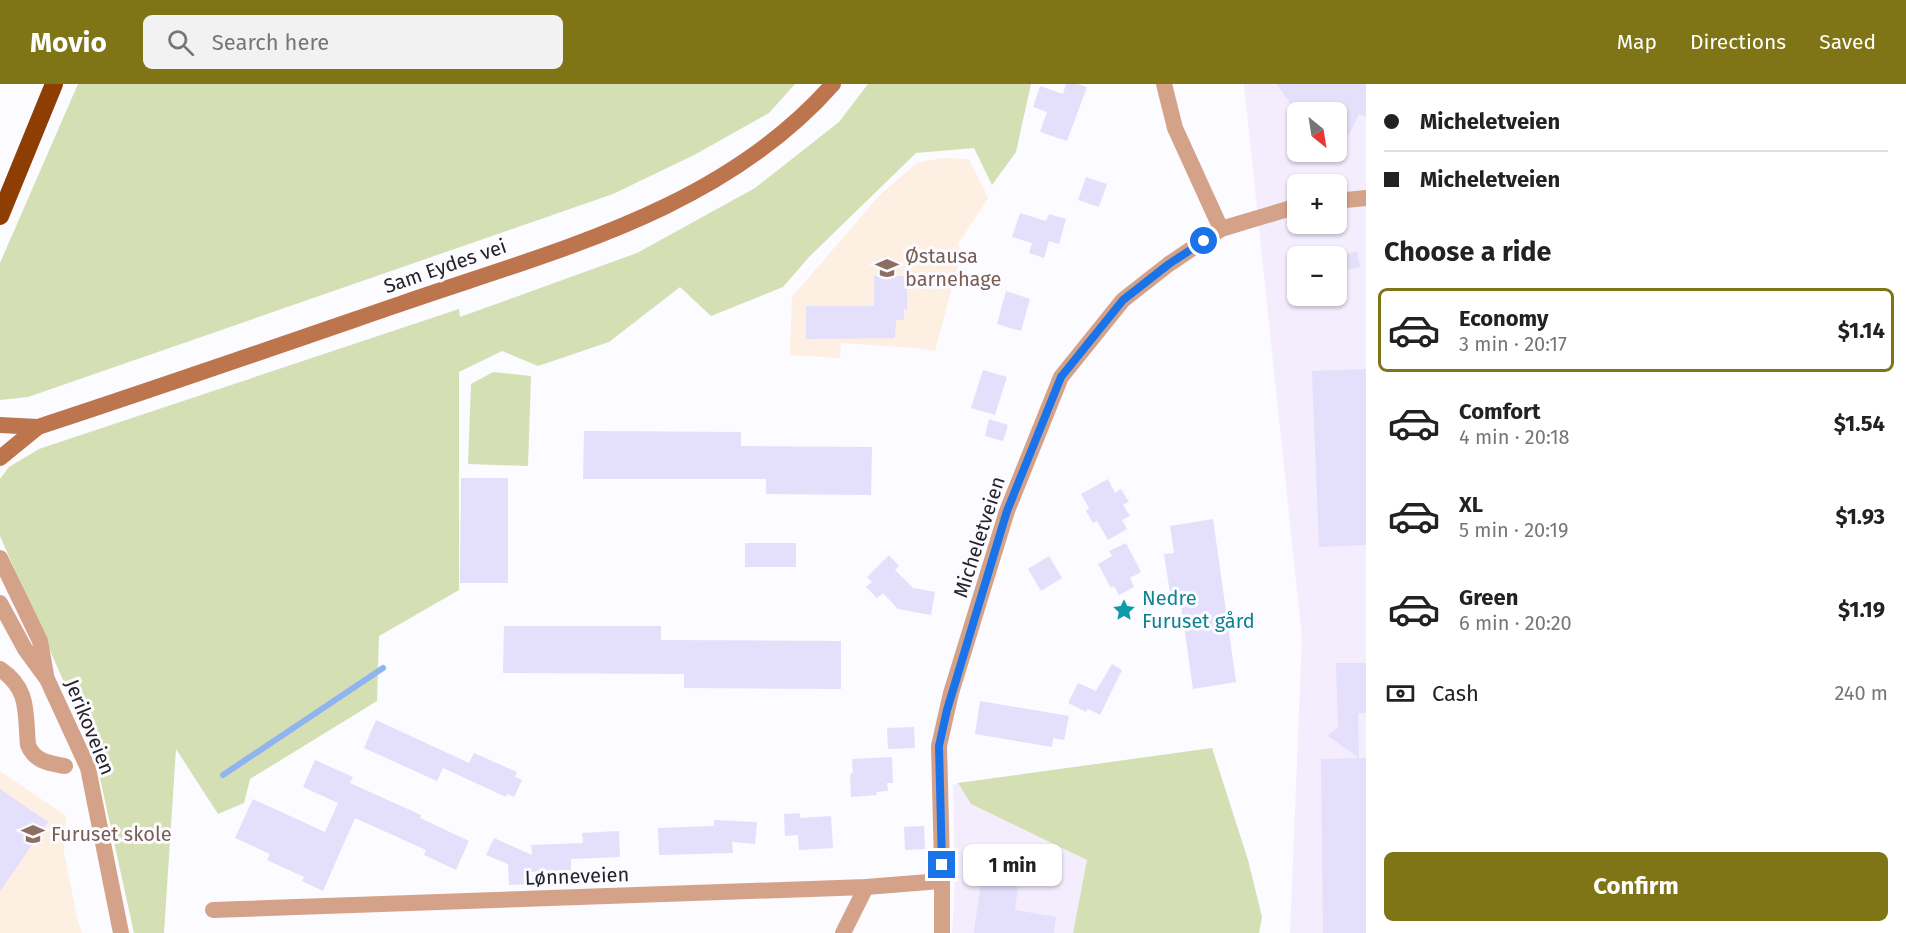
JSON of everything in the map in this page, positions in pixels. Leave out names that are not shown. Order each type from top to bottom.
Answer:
[{"type":"highway","points":[[0,216],[54,84]]},
{"type":"main road","name":"Sam Eydes vei","points":[[0,458],[38,427],[564,248],[658,211],[731,172],[766,148],[796,122],[833,84]]},
{"type":"main road","name":"Sam Eydes vei","points":[[0,425],[38,427]]},
{"type":"street","points":[[1164,84],[1175,128],[1221,229]]},
{"type":"street","points":[[1347,200],[1366,198]]},
{"type":"street","name":"Micheletveien","points":[[942,933],[939,746],[947,710],[1007,511],[1061,377],[1123,300],[1169,264],[1221,229],[1287,209]]},
{"type":"street","name":"Jerikoveien","points":[[0,558],[40,641],[47,679]]},
{"type":"street","name":"Jerikoveien","points":[[0,603],[25,649],[47,679],[88,768],[121,933]]},
{"type":"street","points":[[0,669],[9,675],[22,691],[30,751],[45,763],[65,766]]},
{"type":"street","name":"Lønneveien","points":[[213,910],[866,887],[941,881]]},
{"type":"street","points":[[843,933],[866,887]]},
{"type":"shaded area","points":[[1244,84],[1366,84],[1366,933],[1290,933],[1302,638]]},
{"type":"shaded area","name":"Østausa barnehage","points":[[941,158],[969,159],[988,198],[958,244],[961,253],[935,351],[841,343],[840,358],[790,355],[792,297],[880,195],[917,163]]},
{"type":"shaded area","name":"Furuset skole","points":[[0,771],[66,816],[64,852],[82,933],[0,933]]},
{"type":"shaded area","points":[[958,783],[971,804],[1087,860],[1073,933],[952,933],[955,879],[953,784]]},
{"type":"green space","points":[[78,84],[795,84],[769,113],[696,154],[613,194],[28,397],[0,400],[0,263]]},
{"type":"green space","points":[[868,84],[1031,84],[1016,152],[992,185],[974,148],[916,153],[809,257],[783,287],[711,316],[680,287],[609,342],[538,366],[502,351],[459,372],[459,590],[379,636],[377,701],[250,779],[244,803],[218,814],[176,749],[164,933],[134,933],[94,751],[0,536],[0,479],[9,467],[39,449],[459,309],[460,317],[637,253],[755,188],[839,122]]},
{"type":"green space","points":[[493,372],[531,376],[528,466],[468,464],[471,384]]},
{"type":"green space","points":[[1212,748],[1248,860],[1262,917],[1259,933],[1073,933],[1087,860],[971,804],[958,783]]},
{"type":"building","points":[[1066,84],[1087,87],[1067,141],[1040,132],[1047,112],[1033,107],[1040,86],[1063,94]]},
{"type":"building","points":[[1277,84],[1366,84],[1366,117],[1359,114],[1347,139],[1347,102],[1289,102]]},
{"type":"building","points":[[1086,177],[1107,184],[1099,207],[1078,200]]},
{"type":"building","points":[[1020,213],[1046,221],[1049,214],[1066,219],[1059,244],[1049,241],[1044,258],[1029,253],[1032,243],[1012,237]]},
{"type":"building","points":[[1357,251],[1360,267],[1347,270],[1347,253]]},
{"type":"building","points":[[874,276],[907,276],[907,310],[904,309],[904,320],[896,320],[895,338],[806,339],[806,306],[874,306]]},
{"type":"building","points":[[1006,291],[1030,299],[1021,331],[997,324]]},
{"type":"building","points":[[1366,369],[1366,545],[1319,547],[1312,371]]},
{"type":"building","points":[[983,370],[1007,377],[995,415],[971,408]]},
{"type":"building","points":[[989,419],[1008,425],[1003,441],[985,436]]},
{"type":"building","points":[[584,431],[741,432],[741,446],[872,447],[871,495],[766,494],[766,479],[583,479]]},
{"type":"building","points":[[461,478],[508,478],[508,583],[460,583]]},
{"type":"building","points":[[1108,479],[1115,493],[1121,489],[1129,502],[1123,505],[1130,516],[1122,520],[1127,529],[1108,540],[1097,521],[1093,523],[1086,511],[1089,508],[1081,494]]},
{"type":"building","points":[[1213,519],[1236,682],[1193,689],[1179,591],[1170,593],[1164,554],[1174,553],[1170,526]]},
{"type":"building","points":[[745,543],[796,543],[796,567],[745,567]]},
{"type":"building","points":[[1126,543],[1141,572],[1130,578],[1134,587],[1119,595],[1114,586],[1111,588],[1098,564],[1112,556],[1109,551]]},
{"type":"building","points":[[889,555],[899,566],[895,570],[913,588],[935,592],[931,615],[898,609],[883,593],[877,598],[866,587],[872,582],[867,577]]},
{"type":"building","points":[[1049,556],[1062,578],[1041,591],[1028,569]]},
{"type":"building","points":[[504,626],[661,626],[661,640],[841,641],[841,689],[684,688],[684,674],[503,673]]},
{"type":"building","points":[[1336,663],[1366,663],[1366,713],[1358,713],[1359,758],[1328,736],[1338,727]]},
{"type":"building","points":[[1112,664],[1122,670],[1100,715],[1088,709],[1086,712],[1068,703],[1078,683],[1096,691]]},
{"type":"building","points":[[980,701],[1069,716],[1064,740],[1053,738],[1052,747],[975,734]]},
{"type":"building","points":[[376,720],[469,763],[474,753],[517,772],[515,777],[522,780],[514,797],[507,794],[506,797],[443,768],[437,781],[364,748]]},
{"type":"building","points":[[914,727],[915,748],[888,749],[887,728]]},
{"type":"building","points":[[892,757],[893,783],[887,783],[888,791],[876,792],[877,795],[851,797],[852,759]]},
{"type":"building","points":[[1366,758],[1366,933],[1323,933],[1321,759]]},
{"type":"building","points":[[315,760],[353,777],[350,783],[421,815],[420,818],[469,841],[456,870],[424,855],[426,850],[355,818],[323,891],[302,881],[304,877],[267,860],[270,854],[235,838],[253,799],[325,832],[338,803],[303,787]]},
{"type":"building","points":[[0,789],[48,822],[0,891]]},
{"type":"building","points":[[800,813],[800,818],[831,816],[833,848],[799,850],[798,835],[785,836],[784,814]]},
{"type":"building","points":[[714,820],[757,822],[755,844],[732,842],[733,853],[659,855],[658,828],[714,826]]},
{"type":"building","points":[[924,826],[925,849],[905,850],[904,827]]},
{"type":"building","points":[[619,831],[620,857],[571,859],[571,870],[528,872],[528,884],[509,885],[508,864],[486,855],[494,838],[532,855],[531,845],[583,843],[582,833]]},
{"type":"building","points":[[981,882],[1018,887],[1015,910],[1056,917],[1054,933],[974,933]]},
{"type":"waterway","points":[[223,775],[383,668]]},
{"type":"place","name":"Østausa barnehage","points":[[887,268]]},
{"type":"place","name":"Nedre Furuset gård","points":[[1124,610]]},
{"type":"place","name":"Furuset skole","points":[[33,834]]},
{"type":"route","points":[[942,865],[939,746],[951,693],[1007,511],[1061,377],[1123,300],[1169,264],[1204,241]]}]
